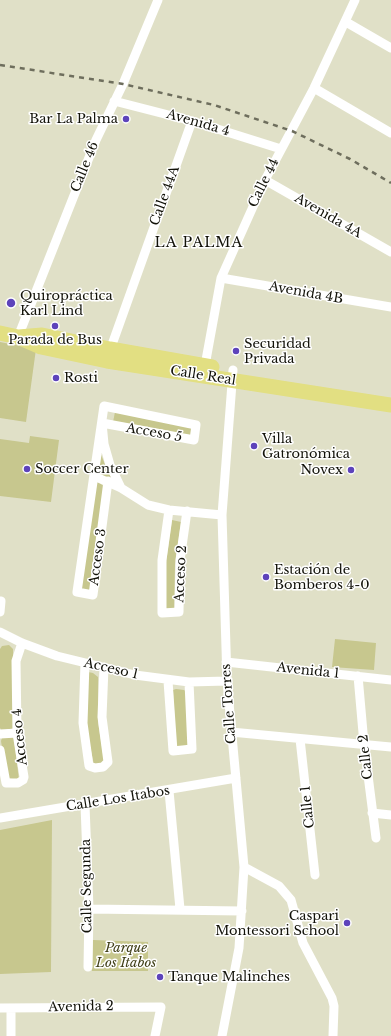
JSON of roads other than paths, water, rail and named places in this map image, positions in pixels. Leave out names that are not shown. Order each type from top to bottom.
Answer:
[{"type":"main road","name":"Calle Real","points":[[0,333],[18,337],[42,335],[109,355],[391,405]]},
{"type":"main road","name":"Calle Real","points":[[232,376],[391,396]]},
{"type":"street","name":"Calle 46","points":[[18,337],[96,140],[123,84],[158,0]]},
{"type":"street","name":"Calle 44","points":[[204,371],[221,278],[265,180],[314,88],[355,0]]},
{"type":"street","points":[[346,22],[391,48]]},
{"type":"street","points":[[314,88],[391,133]]},
{"type":"street","name":"Avenida 4","points":[[114,101],[192,121],[281,149]]},
{"type":"street","name":"Calle 44A","points":[[109,355],[192,121]]},
{"type":"street","name":"Avenida 4A","points":[[265,180],[391,252]]},
{"type":"street","name":"Avenida 4B","points":[[221,278],[391,308]]},
{"type":"street","name":"Calle Torres","points":[[222,1036],[239,948],[244,866],[227,681],[222,515],[232,376]]},
{"type":"street","name":"Acceso 5","points":[[104,406],[196,425],[194,440],[102,423],[104,406]]},
{"type":"street","points":[[102,423],[94,476],[108,481],[148,505],[169,510],[222,515]]},
{"type":"street","points":[[102,423],[106,451],[121,488]]},
{"type":"street","name":"Acceso 3","points":[[94,476],[77,592],[93,595],[108,481]]},
{"type":"street","name":"Acceso 2","points":[[169,510],[162,560],[162,613],[179,612],[180,560],[187,511]]},
{"type":"street","points":[[0,612],[1,601]]},
{"type":"street","name":"Acceso 1","points":[[0,632],[22,643],[57,656],[168,681],[227,681]]},
{"type":"street","name":"Acceso 4","points":[[0,750],[6,783],[18,783],[24,777],[17,733],[16,661],[22,643]]},
{"type":"street","name":"Avenida 1","points":[[226,662],[391,680]]},
{"type":"street","points":[[85,663],[83,723],[89,766],[95,768],[104,767],[108,762],[102,717],[104,667]]},
{"type":"street","name":"Calle 2","points":[[358,676],[364,744],[376,838]]},
{"type":"street","points":[[168,681],[173,751],[192,749],[189,682]]},
{"type":"street","points":[[231,732],[391,747]]},
{"type":"street","points":[[0,734],[17,733]]},
{"type":"street","name":"Calle 1","points":[[300,739],[315,875]]},
{"type":"street","name":"Calle Los Itabos","points":[[0,818],[169,791],[236,778]]},
{"type":"street","points":[[169,791],[180,909]]},
{"type":"street","name":"Calle Segunda","points":[[85,805],[89,909],[88,967]]},
{"type":"street","points":[[372,813],[391,815]]},
{"type":"street","points":[[244,866],[279,886],[291,900],[303,943],[332,998],[334,1006],[333,1036]]},
{"type":"street","points":[[89,909],[242,911]]},
{"type":"street","name":"Avenida 2","points":[[0,1008],[162,1007],[155,1036]]},
{"type":"street","points":[[11,1008],[11,1036]]},
{"type":"railway","points":[[0,65],[123,84],[214,105],[292,131],[350,159],[391,183]]},
{"type":"place","name":"Bar La Palma","points":[[126,119]]},
{"type":"place","name":"Quiropráctica Karl Lind","points":[[11,303]]},
{"type":"place","name":"Parada de Bus","points":[[55,326]]},
{"type":"place","name":"Securidad Privada","points":[[236,351]]},
{"type":"place","name":"Rosti","points":[[56,378]]},
{"type":"place","name":"Villa Gatronómica","points":[[254,446]]},
{"type":"place","name":"Soccer Center","points":[[27,469]]},
{"type":"place","name":"Novex","points":[[351,470]]},
{"type":"place","name":"Estación de Bomberos 4-0","points":[[266,577]]},
{"type":"place","name":"Caspari Montessori School","points":[[347,923]]},
{"type":"place","name":"Tanque Malinches","points":[[160,977]]},
{"type":"district","name":"LA PALMA","points":[[199,243]]},
{"type":"park label","name":"Parque Los Itabos","points":[[126,956]]}]
